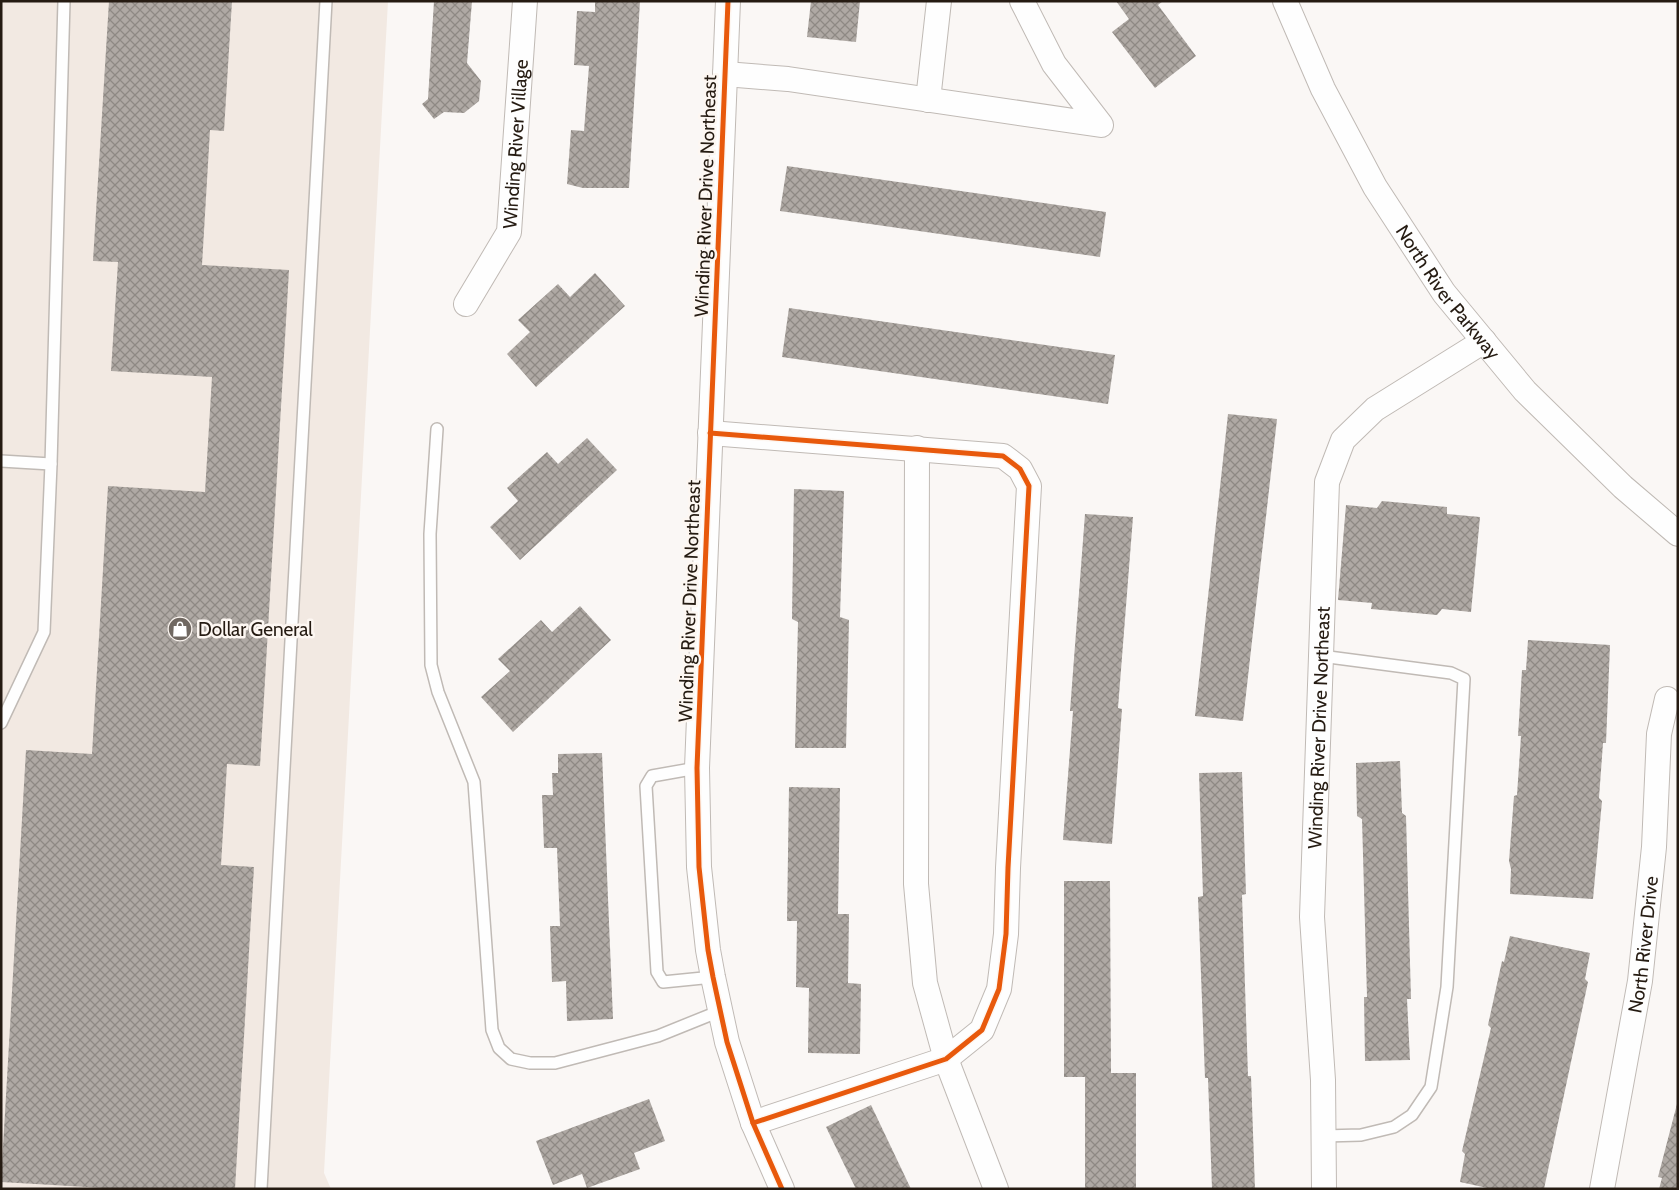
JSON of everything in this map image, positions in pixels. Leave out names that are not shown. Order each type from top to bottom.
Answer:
[{"type":"street","name":"Winding River Village","points":[[466,304],[509,232],[525,1]]},
{"type":"street","name":"Winding River Drive Northeast","points":[[728,1],[697,768],[699,867],[708,950],[727,1042],[753,1123],[782,1189]]},
{"type":"street","points":[[928,100],[939,1]]},
{"type":"street","points":[[725,74],[788,79],[1101,125],[1054,64],[1022,1]]},
{"type":"street","name":"North River Parkway","points":[[1285,1],[1323,89],[1375,187],[1444,293],[1525,391],[1623,487],[1678,534]]},
{"type":"street","name":"Winding River Drive Northeast","points":[[1324,1189],[1323,1080],[1312,917],[1327,482],[1343,440],[1375,409],[1484,341]]},
{"type":"street","points":[[710,433],[1003,456],[1020,469],[1028,486],[1006,934],[999,989],[982,1030],[946,1059],[753,1123]]},
{"type":"street","points":[[917,448],[916,884],[925,983],[946,1059],[996,1189]]},
{"type":"street","name":"North River Drive","points":[[1602,1189],[1640,981],[1654,847],[1659,734],[1666,699]]},
{"type":"lane","points":[[1,723],[44,632],[51,464],[64,1]]},
{"type":"lane","points":[[261,1189],[326,1]]},
{"type":"lane","points":[[437,429],[430,534],[431,665],[438,692],[474,782],[492,1030],[499,1048],[511,1059],[530,1063],[555,1063],[658,1036],[720,1011]]},
{"type":"lane","points":[[1,461],[51,464]]},
{"type":"lane","points":[[1321,656],[1451,673],[1464,679],[1447,987],[1431,1086],[1412,1115],[1394,1127],[1361,1135],[1324,1136]]},
{"type":"lane","points":[[697,768],[652,776],[646,786],[657,972],[663,982],[713,977]]},
{"type":"shaded area","points":[[1,1],[388,1],[324,1173],[331,1189],[1,1189]]},
{"type":"building","points":[[109,1],[232,1],[224,131],[210,130],[202,265],[289,270],[260,766],[227,764],[221,865],[254,867],[235,1189],[121,1189],[1,1182],[26,750],[92,754],[108,486],[205,492],[212,377],[111,371],[118,262],[93,261]]},
{"type":"building","points":[[434,1],[472,1],[467,63],[481,81],[479,101],[464,113],[444,112],[434,119],[422,104],[428,99]]},
{"type":"building","points":[[595,1],[640,1],[629,188],[583,188],[567,184],[571,130],[584,131],[589,66],[574,65],[577,11],[595,12]]},
{"type":"building","points":[[811,1],[860,1],[856,42],[807,37]]},
{"type":"building","points":[[1116,1],[1163,1],[1158,5],[1196,56],[1155,88],[1112,32],[1129,19]]},
{"type":"building","points":[[787,166],[1106,212],[1100,257],[780,211]]},
{"type":"building","points":[[595,273],[625,306],[536,387],[507,354],[530,332],[518,320],[558,284],[570,297]]},
{"type":"building","points":[[789,308],[1115,355],[1108,404],[782,357]]},
{"type":"building","points":[[1228,414],[1277,419],[1243,721],[1195,716]]},
{"type":"building","points":[[587,438],[617,470],[520,560],[490,527],[518,501],[507,488],[547,452],[558,464]]},
{"type":"building","points":[[794,489],[844,491],[840,617],[849,620],[846,748],[795,748],[798,622],[792,619]]},
{"type":"building","points":[[1382,501],[1447,507],[1447,514],[1480,517],[1471,612],[1442,609],[1437,615],[1371,609],[1372,603],[1338,600],[1346,505],[1377,508]]},
{"type":"building","points":[[1085,514],[1133,517],[1118,708],[1122,709],[1112,844],[1063,840],[1073,711],[1070,711]]},
{"type":"building","points":[[580,606],[611,640],[513,732],[481,697],[510,671],[498,659],[541,620],[552,632]]},
{"type":"building","points":[[1528,640],[1610,645],[1606,743],[1603,743],[1599,798],[1602,801],[1593,899],[1510,894],[1511,869],[1509,861],[1514,796],[1517,795],[1521,736],[1518,736],[1522,670],[1526,670]]},
{"type":"building","points":[[602,753],[613,1019],[567,1021],[566,981],[552,982],[550,926],[560,926],[557,848],[544,848],[542,795],[553,795],[552,773],[558,773],[558,754]]},
{"type":"building","points":[[1400,761],[1402,813],[1406,816],[1411,999],[1407,999],[1410,1060],[1365,1061],[1364,997],[1367,997],[1362,819],[1357,816],[1356,763]]},
{"type":"building","points":[[1242,772],[1246,894],[1242,895],[1248,1076],[1251,1076],[1255,1189],[1212,1189],[1208,1078],[1205,1078],[1198,897],[1203,896],[1199,773]]},
{"type":"building","points":[[789,787],[840,788],[838,914],[849,914],[848,983],[861,984],[860,1054],[808,1053],[809,988],[796,987],[797,921],[787,921]]},
{"type":"building","points":[[1064,881],[1110,881],[1111,1073],[1136,1073],[1136,1189],[1085,1189],[1085,1077],[1064,1077]]},
{"type":"building","points":[[1510,936],[1590,953],[1585,979],[1588,982],[1544,1189],[1492,1189],[1460,1182],[1465,1154],[1462,1151],[1491,1028],[1488,1025],[1502,961],[1504,962]]},
{"type":"building","points":[[649,1099],[665,1141],[634,1153],[640,1169],[587,1188],[582,1174],[553,1185],[536,1141]]},
{"type":"building","points":[[1677,1104],[1678,1189],[1659,1189],[1662,1178],[1658,1177]]},
{"type":"building","points":[[871,1105],[911,1189],[856,1189],[826,1127]]},
{"type":"cycle path","points":[[728,1],[697,768],[699,867],[708,950],[727,1042],[753,1123],[782,1189]]},
{"type":"cycle path","points":[[710,433],[1003,456],[1020,469],[1029,486],[1006,934],[999,989],[982,1030],[946,1059],[753,1123]]},
{"type":"place","name":"Dollar General","points":[[180,629]]}]
